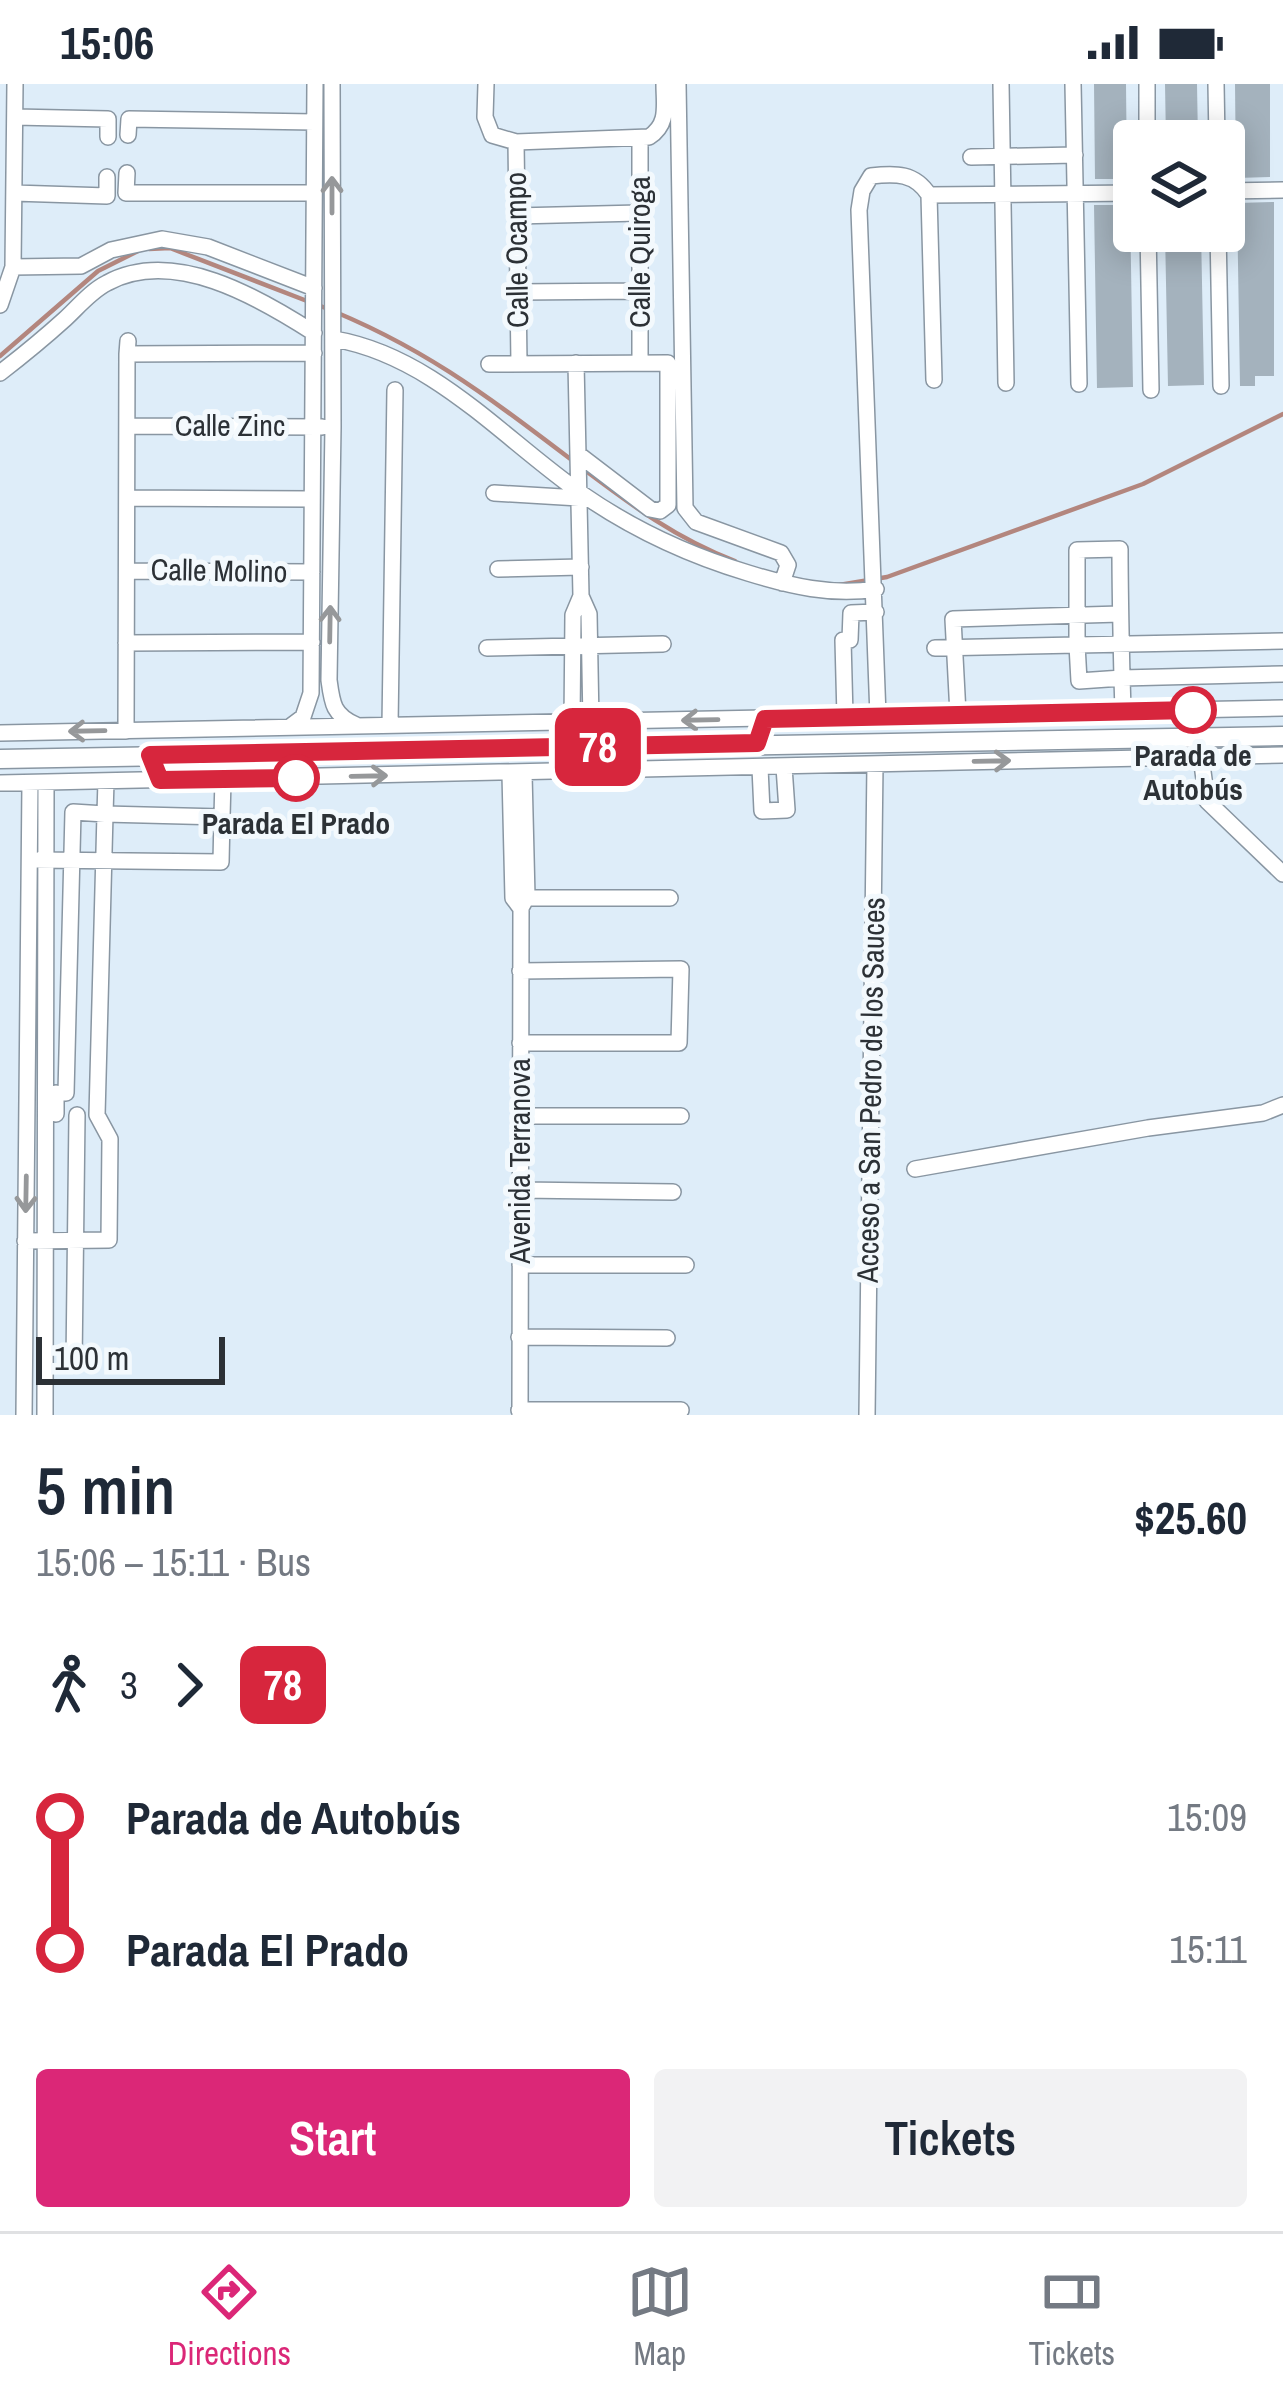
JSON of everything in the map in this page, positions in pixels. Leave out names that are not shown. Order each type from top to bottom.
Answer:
[{"type":"main road","points":[[0,759],[1283,736]]},
{"type":"street","points":[[0,305],[13,266],[15,84]]},
{"type":"street","points":[[315,84],[312,642],[320,680],[332,704],[341,718],[359,726]]},
{"type":"street","points":[[288,728],[303,717],[320,680],[334,427],[332,84]]},
{"type":"street","name":"Calle Ocampo","points":[[487,84],[487,127],[492,135],[516,142],[519,363]]},
{"type":"street","name":"Calle Quiroga","points":[[640,363],[640,139],[660,130],[665,118],[664,84]]},
{"type":"street","points":[[678,84],[685,508],[695,522],[781,553],[784,576]]},
{"type":"street","points":[[1000,84],[1006,383]]},
{"type":"street","points":[[1072,84],[1079,384]]},
{"type":"street","points":[[1147,84],[1147,120]]},
{"type":"street","points":[[1216,84],[1217,120]]},
{"type":"street","points":[[15,117],[108,119],[108,137]]},
{"type":"street","points":[[128,135],[129,119],[314,122]]},
{"type":"street","points":[[516,142],[640,139]]},
{"type":"street","points":[[971,157],[1075,155]]},
{"type":"street","points":[[127,173],[126,193],[314,193]]},
{"type":"street","points":[[878,716],[859,210],[862,190],[871,176],[896,173],[920,181],[929,195],[934,380]]},
{"type":"street","points":[[14,194],[107,196],[107,177]]},
{"type":"street","points":[[1245,191],[1283,190]]},
{"type":"street","points":[[929,195],[1113,193]]},
{"type":"street","points":[[516,216],[639,213]]},
{"type":"street","points":[[13,266],[81,266],[111,250],[162,239],[208,247],[315,293]]},
{"type":"street","points":[[1148,252],[1150,390]]},
{"type":"street","points":[[1218,252],[1221,386]]},
{"type":"street","points":[[0,373],[102,285],[146,269],[167,269],[217,284],[315,327]]},
{"type":"street","points":[[518,292],[639,291]]},
{"type":"street","points":[[333,333],[410,363],[579,491],[627,524],[676,548],[855,592],[876,584]]},
{"type":"street","points":[[126,731],[128,348],[314,353]]},
{"type":"street","points":[[576,363],[581,596],[589,614],[591,722]]},
{"type":"street","points":[[489,364],[668,363],[668,505],[660,511],[650,509],[578,459]]},
{"type":"street","points":[[390,725],[394,390]]},
{"type":"street","name":"Calle Zinc","points":[[128,426],[334,427]]},
{"type":"street","points":[[494,493],[579,491]]},
{"type":"street","points":[[127,498],[312,499]]},
{"type":"street","points":[[1123,711],[1122,678],[1122,645],[1120,614],[1120,549],[1077,550],[1079,681],[1122,678],[1283,674]]},
{"type":"street","points":[[498,569],[580,567]]},
{"type":"street","name":"Calle Molino","points":[[127,571],[312,572]]},
{"type":"street","points":[[572,722],[574,615],[581,596]]},
{"type":"street","points":[[844,717],[843,640],[850,640],[851,613],[876,612]]},
{"type":"street","points":[[958,714],[953,619],[1120,614]]},
{"type":"street","points":[[935,647],[1283,641]]},
{"type":"street","points":[[127,643],[312,642]]},
{"type":"street","points":[[487,648],[663,644]]},
{"type":"street","points":[[844,678],[877,676]]},
{"type":"street","points":[[0,733],[1283,708]]},
{"type":"street","points":[[765,719],[757,743],[761,791],[786,790],[784,767]]},
{"type":"street","points":[[657,770],[667,745],[660,720]]},
{"type":"street","points":[[160,730],[150,755],[160,780]]},
{"type":"street","points":[[0,784],[1283,755]]},
{"type":"street","points":[[1202,757],[1208,801],[1283,874]]},
{"type":"street","name":"Acceso a San Pedro de los Sauces","points":[[867,1415],[875,764]]},
{"type":"street","name":"Avenida Terranova","points":[[517,774],[520,1413]]},
{"type":"street","points":[[37,860],[220,862],[223,779]]},
{"type":"street","points":[[25,1240],[109,1240],[110,1139],[97,1115],[106,782]]},
{"type":"street","points":[[38,783],[37,935],[49,1093],[42,1113],[45,1407],[24,1407],[25,1240],[42,1113],[49,1093],[70,935],[74,812],[222,818]]},
{"type":"street","points":[[520,901],[670,898]]},
{"type":"street","points":[[37,935],[101,935]]},
{"type":"street","points":[[520,971],[681,969],[679,1043],[520,1043]]},
{"type":"street","points":[[49,1093],[98,1091]]},
{"type":"street","points":[[915,1169],[1263,1113],[1283,1105]]},
{"type":"street","points":[[42,1113],[97,1115]]},
{"type":"street","points":[[74,1364],[77,1115]]},
{"type":"street","points":[[521,1116],[681,1116]]},
{"type":"street","points":[[521,1190],[674,1192]]},
{"type":"street","points":[[520,1265],[686,1265]]},
{"type":"street","points":[[520,1337],[667,1338]]},
{"type":"street","points":[[520,1413],[681,1410]]},
{"type":"building","points":[[1094,84],[1126,84],[1126,120],[1113,120],[1113,179],[1095,179]]},
{"type":"building","points":[[1165,84],[1197,84],[1198,120],[1166,120]]},
{"type":"building","points":[[1235,84],[1270,84],[1270,177],[1245,178],[1245,120],[1235,120]]},
{"type":"building","points":[[1274,202],[1274,376],[1255,376],[1255,386],[1240,386],[1238,252],[1245,252],[1245,203]]},
{"type":"building","points":[[1094,205],[1113,205],[1113,252],[1131,252],[1133,387],[1097,388]]},
{"type":"building","points":[[1165,252],[1201,252],[1204,385],[1168,386]]},
{"type":"waterway","points":[[149,249],[170,248],[307,301]]},
{"type":"waterway","points":[[0,356],[98,271],[138,251]]},
{"type":"waterway","points":[[318,305],[421,355],[573,461]]},
{"type":"waterway","points":[[839,585],[887,577],[1143,484],[1283,414]]},
{"type":"waterway","points":[[582,468],[674,532],[735,561]]},
{"type":"bus line","name":"78","points":[[296,778],[160,780],[150,755],[757,743],[765,719],[1193,710]]},
{"type":"place","name":"Parada de Autobús","points":[[1193,710]]},
{"type":"place","name":"Parada El Prado","points":[[296,778]]}]
